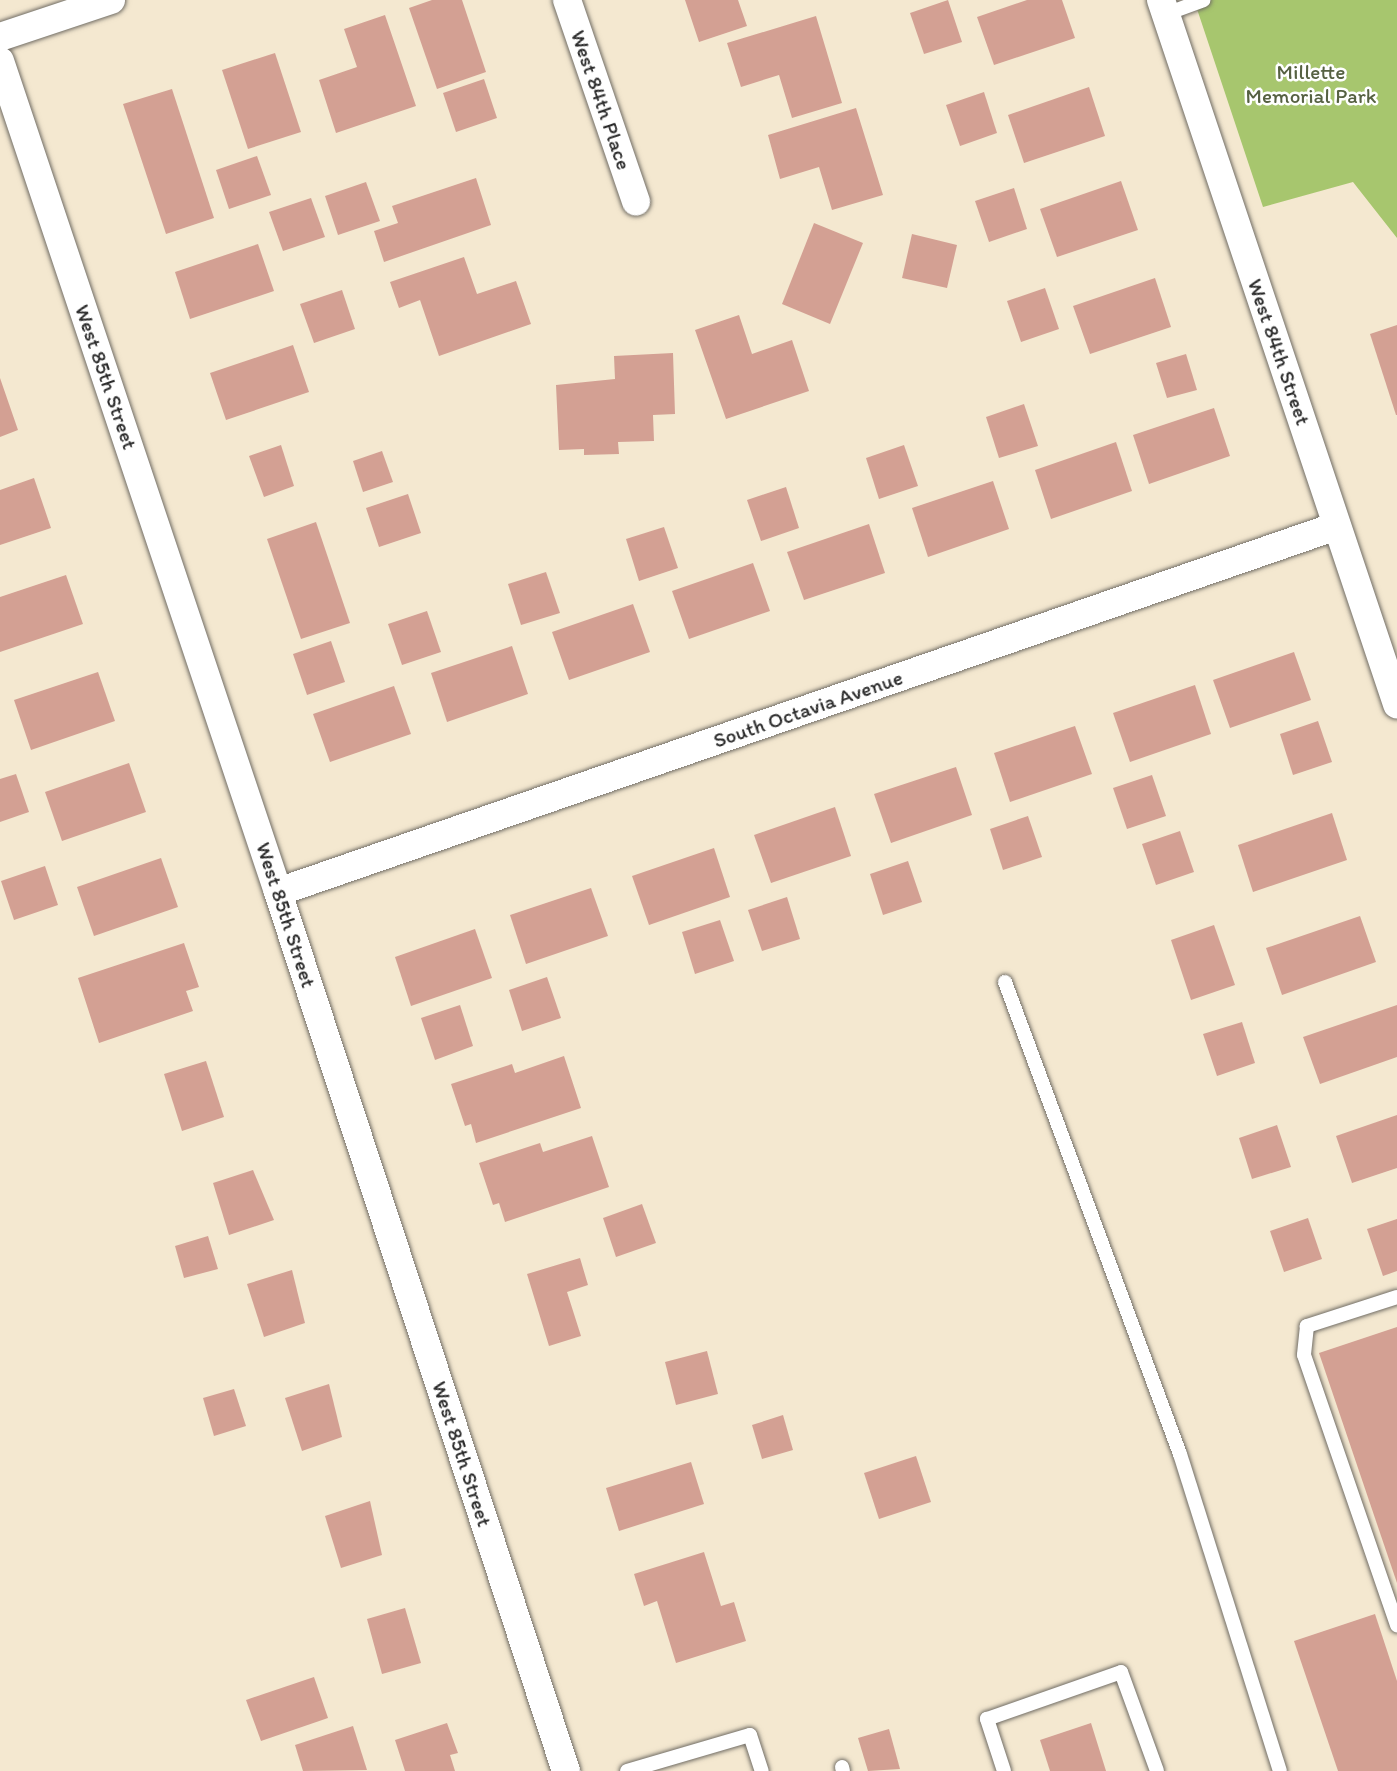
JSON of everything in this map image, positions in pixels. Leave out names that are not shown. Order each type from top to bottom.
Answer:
[{"type":"street","points":[[0,37],[111,0]]},
{"type":"street","name":"West 84th Place","points":[[567,0],[636,201]]},
{"type":"street","name":"West 84th Street","points":[[1163,7],[1397,704]]},
{"type":"street","name":"West 85th Street","points":[[0,61],[278,892],[566,1771]]},
{"type":"street","name":"South Octavia Avenue","points":[[278,892],[1337,526]]},
{"type":"lane","points":[[1163,7],[1204,0]]},
{"type":"lane","points":[[1005,982],[1180,1454],[1280,1771]]},
{"type":"lane","points":[[1397,1297],[1307,1326],[1304,1355],[1397,1625]]},
{"type":"lane","points":[[1004,1771],[987,1719],[1121,1672],[1157,1771]]},
{"type":"lane","points":[[628,1771],[750,1735],[762,1771]]},
{"type":"green space","name":"Millette Memorial Park","points":[[1194,0],[1397,0],[1397,238],[1353,182],[1263,207]]},
{"type":"building","points":[[432,0],[462,0],[486,72],[437,89],[409,8]]},
{"type":"building","points":[[685,0],[738,0],[747,26],[699,42]]},
{"type":"building","points":[[948,0],[962,42],[924,54],[910,13]]},
{"type":"building","points":[[1027,0],[1062,0],[1075,38],[994,65],[977,17]]},
{"type":"building","points":[[385,15],[416,106],[336,133],[319,80],[357,67],[344,29]]},
{"type":"building","points":[[816,16],[842,103],[792,118],[779,75],[741,87],[727,43]]},
{"type":"building","points":[[275,53],[301,132],[248,149],[222,70]]},
{"type":"building","points":[[484,79],[497,118],[456,132],[443,93]]},
{"type":"building","points":[[1089,87],[1105,136],[1024,163],[1008,115]]},
{"type":"building","points":[[172,89],[214,218],[166,234],[123,104]]},
{"type":"building","points":[[984,92],[997,133],[960,146],[946,105]]},
{"type":"building","points":[[856,108],[883,195],[832,210],[819,167],[780,179],[768,135]]},
{"type":"building","points":[[257,156],[271,195],[229,209],[216,170]]},
{"type":"building","points":[[476,178],[491,225],[384,262],[374,231],[398,223],[392,206]]},
{"type":"building","points":[[1121,181],[1138,230],[1057,257],[1040,209]]},
{"type":"building","points":[[366,182],[380,221],[338,235],[325,196]]},
{"type":"building","points":[[1014,188],[1027,229],[989,242],[975,201]]},
{"type":"building","points":[[311,198],[325,237],[283,251],[269,212]]},
{"type":"building","points":[[814,223],[863,243],[830,324],[782,304]]},
{"type":"building","points":[[912,234],[957,245],[947,288],[902,278]]},
{"type":"building","points":[[258,244],[274,291],[190,319],[175,272]]},
{"type":"building","points":[[464,257],[477,294],[516,281],[531,324],[439,356],[420,300],[399,308],[390,282]]},
{"type":"building","points":[[1155,278],[1171,327],[1090,354],[1073,306]]},
{"type":"building","points":[[1045,288],[1059,329],[1021,342],[1007,301]]},
{"type":"building","points":[[342,290],[355,329],[314,343],[300,304]]},
{"type":"building","points":[[739,315],[752,354],[792,340],[809,391],[726,419],[695,330]]},
{"type":"building","points":[[1397,325],[1397,415],[1396,415],[1370,334]]},
{"type":"building","points":[[293,345],[309,392],[226,420],[210,373]]},
{"type":"building","points":[[673,353],[675,414],[653,415],[654,441],[618,442],[619,454],[584,455],[584,449],[559,450],[556,385],[615,379],[614,356]]},
{"type":"building","points":[[1186,354],[1197,390],[1167,398],[1156,363]]},
{"type":"building","points":[[0,378],[18,430],[0,437]]},
{"type":"building","points":[[1024,404],[1038,446],[999,458],[986,417]]},
{"type":"building","points":[[1214,408],[1230,456],[1149,484],[1133,435]]},
{"type":"building","points":[[1116,442],[1132,491],[1051,519],[1035,470]]},
{"type":"building","points":[[281,445],[294,486],[264,497],[249,456]]},
{"type":"building","points":[[904,445],[918,486],[879,499],[866,458]]},
{"type":"building","points":[[382,451],[393,482],[363,492],[353,461]]},
{"type":"building","points":[[34,478],[51,528],[0,545],[0,490]]},
{"type":"building","points":[[993,481],[1009,529],[928,557],[912,508]]},
{"type":"building","points":[[786,487],[799,528],[761,541],[747,500]]},
{"type":"building","points":[[408,494],[421,533],[379,547],[366,508]]},
{"type":"building","points":[[316,522],[350,623],[301,639],[267,539]]},
{"type":"building","points":[[869,524],[885,573],[804,600],[787,552]]},
{"type":"building","points":[[664,527],[678,568],[639,581],[626,539]]},
{"type":"building","points":[[753,563],[770,611],[689,639],[672,591]]},
{"type":"building","points":[[546,572],[560,613],[521,625],[508,584]]},
{"type":"building","points":[[66,575],[83,624],[0,652],[0,597]]},
{"type":"building","points":[[633,604],[650,652],[569,680],[552,632]]},
{"type":"building","points":[[427,611],[441,652],[402,665],[388,624]]},
{"type":"building","points":[[331,641],[345,682],[307,695],[293,654]]},
{"type":"building","points":[[512,646],[528,694],[447,722],[431,673]]},
{"type":"building","points":[[1294,652],[1311,700],[1230,728],[1213,680]]},
{"type":"building","points":[[98,672],[115,721],[31,750],[14,700]]},
{"type":"building","points":[[1195,685],[1211,734],[1130,762],[1113,713]]},
{"type":"building","points":[[394,686],[411,734],[330,762],[313,714]]},
{"type":"building","points":[[1318,721],[1332,762],[1293,775],[1280,734]]},
{"type":"building","points":[[1075,726],[1092,774],[1010,802],[994,753]]},
{"type":"building","points":[[129,763],[146,812],[62,841],[45,792]]},
{"type":"building","points":[[956,767],[972,815],[891,843],[874,794]]},
{"type":"building","points":[[16,774],[29,812],[0,822],[0,779]]},
{"type":"building","points":[[1152,775],[1166,816],[1127,829],[1113,788]]},
{"type":"building","points":[[835,807],[851,856],[771,883],[754,835]]},
{"type":"building","points":[[1332,813],[1347,860],[1253,892],[1238,845]]},
{"type":"building","points":[[1028,816],[1042,857],[1003,870],[990,829]]},
{"type":"building","points":[[1180,831],[1194,872],[1156,885],[1142,844]]},
{"type":"building","points":[[714,848],[730,897],[649,925],[632,876]]},
{"type":"building","points":[[161,858],[178,907],[94,936],[77,887]]},
{"type":"building","points":[[908,861],[922,902],[883,915],[870,874]]},
{"type":"building","points":[[45,866],[58,905],[14,920],[1,881]]},
{"type":"building","points":[[591,888],[608,936],[526,964],[510,915]]},
{"type":"building","points":[[787,897],[800,939],[762,951],[748,910]]},
{"type":"building","points":[[1360,916],[1376,962],[1282,995],[1266,948]]},
{"type":"building","points":[[720,920],[734,961],[695,974],[682,932]]},
{"type":"building","points":[[1214,925],[1235,985],[1191,1000],[1171,940]]},
{"type":"building","points":[[475,929],[492,978],[411,1006],[395,957]]},
{"type":"building","points":[[184,943],[199,987],[186,991],[193,1011],[99,1043],[78,978]]},
{"type":"building","points":[[547,977],[561,1018],[522,1031],[509,990]]},
{"type":"building","points":[[460,1005],[473,1046],[435,1060],[421,1018]]},
{"type":"building","points":[[1397,1005],[1397,1057],[1320,1084],[1303,1037]]},
{"type":"building","points":[[1242,1022],[1255,1063],[1217,1076],[1203,1034]]},
{"type":"building","points":[[564,1056],[581,1108],[476,1143],[471,1124],[465,1126],[451,1084],[512,1064],[515,1073]]},
{"type":"building","points":[[206,1061],[224,1117],[182,1131],[164,1074]]},
{"type":"building","points":[[1397,1115],[1397,1168],[1352,1183],[1336,1136]]},
{"type":"building","points":[[1277,1125],[1291,1167],[1252,1179],[1239,1138]]},
{"type":"building","points":[[592,1136],[609,1187],[505,1222],[499,1203],[493,1205],[479,1163],[540,1143],[543,1152]]},
{"type":"building","points":[[253,1170],[274,1220],[229,1235],[213,1183]]},
{"type":"building","points":[[642,1204],[656,1243],[616,1257],[603,1218]]},
{"type":"building","points":[[1308,1218],[1322,1259],[1284,1272],[1270,1231]]},
{"type":"building","points":[[1397,1219],[1397,1271],[1383,1276],[1367,1229]]},
{"type":"building","points":[[208,1236],[218,1269],[184,1278],[175,1246]]},
{"type":"building","points":[[580,1258],[588,1285],[567,1292],[581,1336],[549,1346],[527,1274]]},
{"type":"building","points":[[292,1270],[305,1323],[264,1337],[247,1284]]},
{"type":"building","points":[[1397,1327],[1397,1583],[1319,1353]]},
{"type":"building","points":[[707,1351],[718,1394],[676,1405],[665,1362]]},
{"type":"building","points":[[329,1384],[342,1437],[302,1451],[285,1398]]},
{"type":"building","points":[[234,1389],[246,1426],[214,1436],[203,1398]]},
{"type":"building","points":[[783,1415],[793,1450],[762,1459],[752,1425]]},
{"type":"building","points":[[916,1456],[931,1502],[879,1519],[864,1473]]},
{"type":"building","points":[[691,1462],[704,1504],[619,1531],[606,1488]]},
{"type":"building","points":[[370,1501],[382,1555],[341,1568],[325,1516]]},
{"type":"building","points":[[704,1552],[721,1606],[734,1602],[746,1641],[676,1663],[657,1601],[644,1606],[634,1574]]},
{"type":"building","points":[[405,1608],[421,1663],[382,1674],[367,1619]]},
{"type":"building","points":[[1375,1614],[1397,1681],[1397,1771],[1338,1771],[1294,1641]]},
{"type":"building","points":[[314,1677],[328,1718],[261,1741],[246,1700]]},
{"type":"building","points":[[447,1723],[458,1753],[450,1755],[455,1771],[405,1771],[395,1740]]},
{"type":"building","points":[[1091,1723],[1106,1771],[1050,1771],[1040,1740]]},
{"type":"building","points":[[353,1726],[367,1770],[303,1771],[295,1745]]},
{"type":"building","points":[[889,1729],[900,1769],[868,1771],[858,1738]]}]
